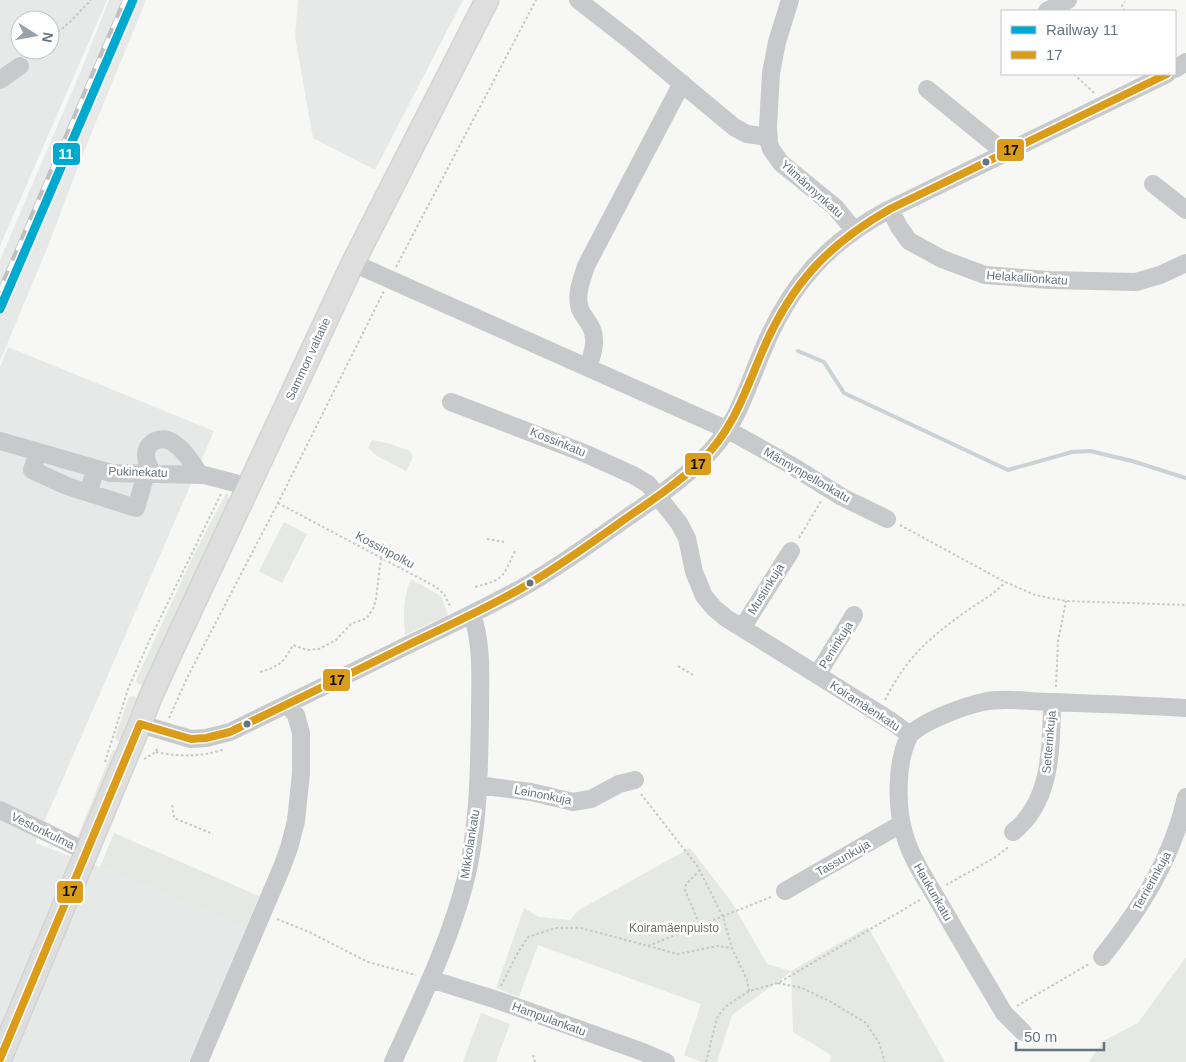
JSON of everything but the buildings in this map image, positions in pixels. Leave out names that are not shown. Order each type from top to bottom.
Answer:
[{"type":"main road","name":"Sammon valtatie","points":[[0,1059],[238,485],[487,0]]},
{"type":"street","points":[[578,0],[741,132],[754,136],[768,137]]},
{"type":"street","name":"Ylimännynkatu","points":[[790,0],[772,61],[768,137],[771,149],[781,163],[836,207],[854,230]]},
{"type":"street","points":[[1049,10],[1068,0]]},
{"type":"street","points":[[0,80],[20,66]]},
{"type":"street","points":[[140,724],[191,739],[206,738],[230,732],[527,585],[658,495],[701,461],[728,430],[741,408],[769,336],[800,282],[823,257],[854,230],[890,209],[1004,152],[1165,75]]},
{"type":"street","points":[[588,368],[593,353],[594,341],[592,330],[579,307],[580,284],[586,266],[682,83]]},
{"type":"street","points":[[927,89],[1004,152]]},
{"type":"street","points":[[1153,184],[1186,210]]},
{"type":"street","name":"Helakallionkatu","points":[[890,209],[909,241],[942,259],[985,275],[1049,280],[1136,282],[1160,276],[1186,263]]},
{"type":"street","name":"Männynpellonkatu","points":[[353,263],[728,430],[828,488],[887,518]]},
{"type":"street","name":"Kossinkatu","points":[[451,402],[546,437],[634,475],[648,484],[658,495]]},
{"type":"street","points":[[38,452],[32,470],[68,486],[136,508],[149,474],[146,454],[148,448],[157,440],[171,441],[183,450],[200,475]]},
{"type":"street","name":"Pukinekatu","points":[[0,441],[111,473],[200,475],[238,485]]},
{"type":"street","points":[[89,493],[95,469]]},
{"type":"street","name":"Koiramäenkatu","points":[[658,495],[679,523],[687,538],[694,572],[704,596],[714,608],[742,628],[910,735],[926,723],[939,717],[983,702],[1008,700],[1186,708]]},
{"type":"street","name":"Mustinkuja","points":[[742,628],[791,551]]},
{"type":"street","name":"Peninkuja","points":[[817,675],[854,615]]},
{"type":"street","name":"Mikkolankatu","points":[[394,1062],[447,936],[466,879],[474,833],[478,785],[479,641],[464,617]]},
{"type":"street","name":"Setterinkuja","points":[[1013,832],[1021,826],[1035,806],[1046,779],[1054,702]]},
{"type":"street","points":[[199,1062],[289,848],[298,806],[301,773],[301,733],[296,715],[287,704]]},
{"type":"street","name":"Haukunkatu","points":[[910,735],[904,752],[899,783],[901,824],[912,854],[1004,1013],[1023,1032]]},
{"type":"street","name":"Leinonkuja","points":[[478,785],[532,792],[573,802],[591,799],[619,784],[634,780]]},
{"type":"street","name":"Terrierinkuja","points":[[1102,957],[1132,917],[1160,872],[1177,831],[1186,797]]},
{"type":"street","name":"Vestonkulma","points":[[0,810],[87,852]]},
{"type":"street","name":"Tassunkuja","points":[[785,891],[901,824]]},
{"type":"street","name":"Hampulankatu","points":[[430,979],[643,1052],[666,1062]]},
{"type":"path","points":[[60,30],[91,0]]},
{"type":"path","points":[[173,707],[390,280],[536,0]]},
{"type":"path","points":[[1124,10],[1122,6],[1125,2]]},
{"type":"path","points":[[1075,75],[1093,90],[1100,105]]},
{"type":"path","points":[[128,690],[186,563],[238,485]]},
{"type":"path","points":[[791,551],[828,488]]},
{"type":"path","name":"Kossinpolku","points":[[278,503],[436,587],[464,617]]},
{"type":"path","points":[[887,518],[1005,582],[1035,595],[1066,601],[1186,605]]},
{"type":"path","points":[[487,538],[504,542]]},
{"type":"path","points":[[260,672],[282,663],[293,645],[307,650],[320,649],[336,640],[351,624],[367,618],[374,607],[376,599],[384,547]]},
{"type":"path","points":[[475,587],[498,580],[504,573],[515,551]]},
{"type":"path","points":[[878,713],[901,671],[925,643],[997,590],[1005,582]]},
{"type":"path","points":[[1054,702],[1058,641],[1066,601]]},
{"type":"path","points":[[678,666],[693,675]]},
{"type":"path","points":[[156,752],[185,756],[205,755],[226,749]]},
{"type":"path","points":[[634,780],[638,790],[700,870],[722,917],[732,948],[747,980],[749,991]]},
{"type":"path","points":[[172,805],[174,818],[213,834]]},
{"type":"path","points":[[706,1062],[717,1018],[725,1007],[749,991],[778,983],[1008,849],[1013,840],[1013,832]]},
{"type":"path","points":[[700,870],[686,884],[685,890],[700,926]]},
{"type":"path","points":[[648,946],[785,891]]},
{"type":"path","points":[[263,913],[309,932],[368,962],[430,979]]},
{"type":"path","points":[[494,1000],[517,954],[528,937],[555,928],[581,928],[678,954],[717,946],[732,948]]},
{"type":"path","points":[[1004,1013],[1102,957]]},
{"type":"path","points":[[778,983],[802,988],[866,1022],[879,1043],[885,1062]]},
{"type":"path","points":[[533,1056],[535,1062]]},
{"type":"shaded area","points":[[0,0],[107,0],[0,246]]},
{"type":"shaded area","points":[[109,0],[146,0],[0,361],[0,260],[83,66]]},
{"type":"shaded area","points":[[298,0],[463,0],[375,170],[313,138],[295,37]]},
{"type":"shaded area","points":[[8,347],[214,431],[35,843],[100,867],[246,928],[189,1062],[0,1062],[0,367]]},
{"type":"green space","points":[[372,440],[410,451],[413,457],[406,471],[377,456],[368,448]]},
{"type":"green space","points":[[226,493],[228,494],[229,502],[144,687],[137,683],[136,680],[194,554]]},
{"type":"green space","points":[[284,522],[307,534],[282,583],[259,571]]},
{"type":"green space","points":[[411,579],[441,596],[448,615],[405,635],[404,607]]},
{"type":"green space","points":[[132,696],[139,699],[120,742],[115,737],[129,697]]},
{"type":"green space","points":[[113,750],[117,751],[88,829],[85,836],[77,838],[110,756]]},
{"type":"green space","points":[[114,833],[259,896],[246,928],[100,867]]},
{"type":"green space","name":"Koiramäenpuisto","points":[[690,848],[731,901],[767,964],[791,971],[868,927],[945,1062],[830,1062],[831,1055],[793,1032],[791,972],[732,1015],[717,1062],[701,1062],[684,1055],[701,1004],[538,945],[519,997],[496,988],[524,908],[539,917],[570,920],[579,910]]},
{"type":"green space","points":[[1186,957],[1186,1062],[1089,1062],[1103,1041],[1138,1023]]},
{"type":"green space","points":[[481,1013],[510,1024],[496,1062],[463,1062]]},
{"type":"waterway","points":[[798,351],[824,362],[844,393],[1008,470],[1072,452],[1090,451],[1132,461],[1186,478]]},
{"type":"railway","points":[[0,291],[125,0]]},
{"type":"rail line","name":"11","points":[[0,309],[133,0]]},
{"type":"transit line","name":"17","points":[[140,724],[191,739],[206,738],[230,732],[482,609],[552,569],[664,492],[701,461],[712,449],[722,437],[737,410],[773,328],[785,306],[813,268],[829,252],[890,209],[1165,75]]},
{"type":"transit line","name":"17","points":[[0,1059],[140,724]]}]
